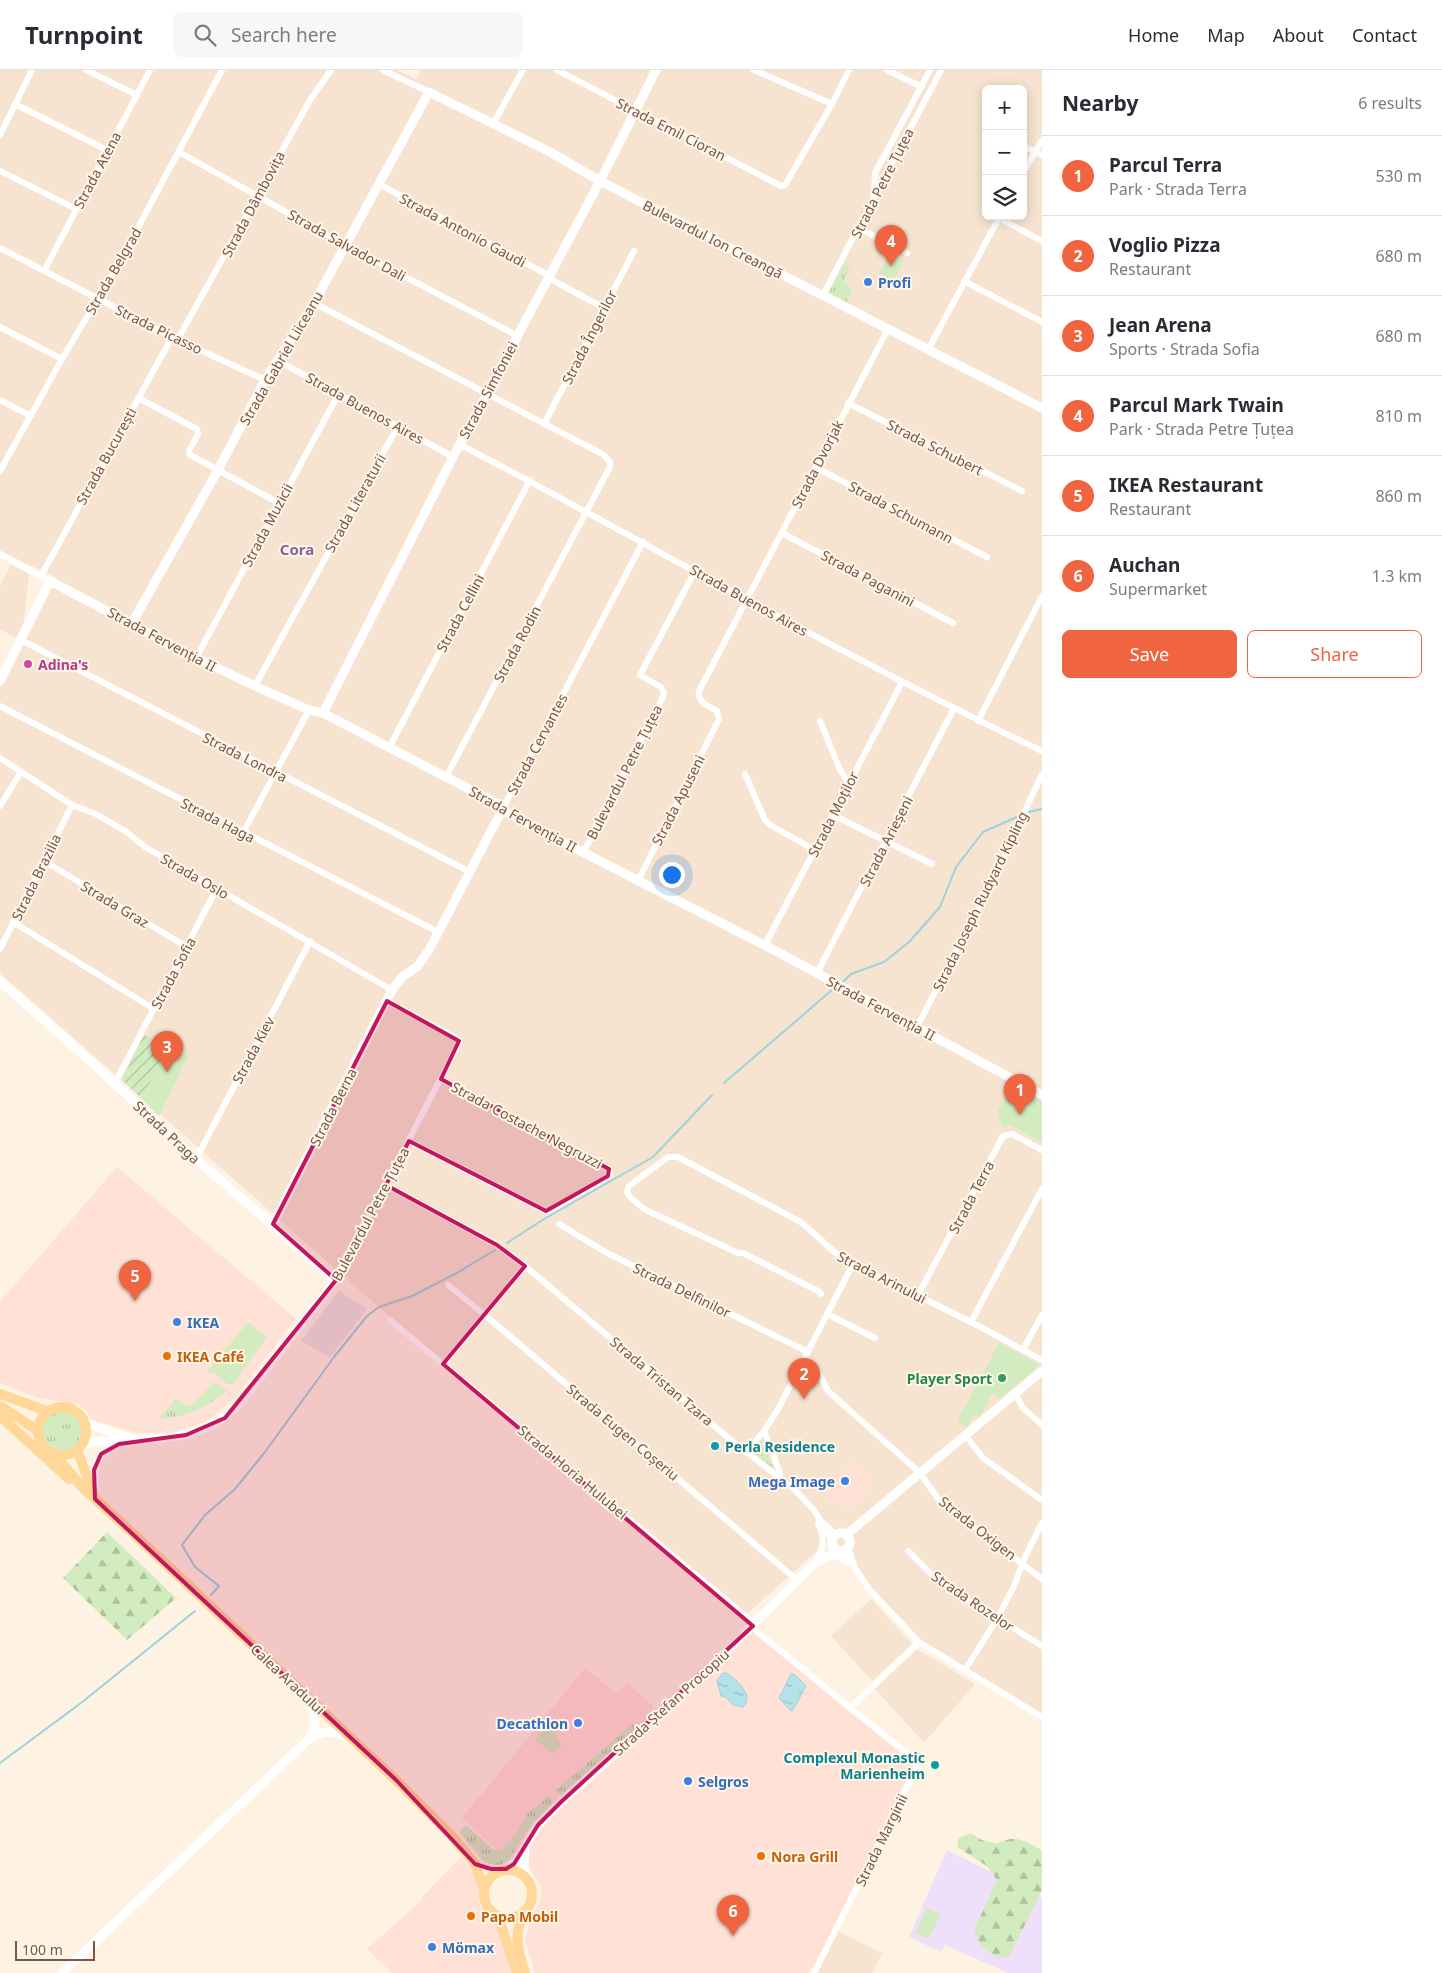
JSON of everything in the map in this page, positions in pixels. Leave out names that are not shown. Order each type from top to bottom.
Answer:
[{"type":"main road","points":[[0,1394],[47,1411]]},
{"type":"main road","points":[[0,1406],[37,1430]]},
{"type":"main road","points":[[60,1406],[72,1408],[80,1414],[85,1423],[86,1435],[79,1448],[66,1455],[54,1454],[40,1442],[37,1430],[40,1420],[47,1411],[60,1406]]},
{"type":"main road","points":[[0,1416],[84,1493],[96,1499]]},
{"type":"main road","name":"Calea Aradului","points":[[79,1448],[96,1499]]},
{"type":"main road","name":"Calea Aradului","points":[[54,1454],[82,1487],[352,1739],[452,1836],[475,1864],[484,1889]]},
{"type":"main road","points":[[475,1864],[487,1868],[515,1870],[528,1880],[532,1899],[518,1925],[516,1937],[517,1948],[526,1973]]},
{"type":"main road","points":[[503,1870],[489,1878],[484,1889],[486,1906],[498,1916],[512,1918],[525,1911]]},
{"type":"main road","points":[[498,1916],[517,1973]]},
{"type":"street","points":[[0,135],[32,70]]},
{"type":"street","points":[[86,70],[137,95]]},
{"type":"street","name":"Strada Atena","points":[[44,271],[150,70]]},
{"type":"street","name":"Strada Belgrad","points":[[0,471],[62,359],[99,299],[222,70]]},
{"type":"street","name":"Strada Dâmbovița","points":[[175,338],[259,196],[306,107],[331,70]]},
{"type":"street","name":"Bulevardul Ion Creangă","points":[[383,70],[550,152],[600,181],[1042,408]]},
{"type":"street","points":[[494,124],[523,70]]},
{"type":"street","name":"Strada Emil Cioran","points":[[557,70],[781,186],[785,185],[832,104]]},
{"type":"street","name":"Strada Simfoniei","points":[[323,713],[453,457],[548,275],[600,181],[656,70]]},
{"type":"street","points":[[754,70],[832,104],[849,70]]},
{"type":"street","points":[[887,70],[921,90],[927,97]]},
{"type":"street","points":[[874,199],[875,173],[930,70]]},
{"type":"street","name":"Strada Petre Țuțea","points":[[823,295],[941,70]]},
{"type":"street","name":"Strada Gabriel Liiceanu","points":[[132,623],[218,470],[276,360],[314,303],[429,92]]},
{"type":"street","points":[[15,104],[107,150]]},
{"type":"street","points":[[1027,166],[1042,140]]},
{"type":"street","points":[[1027,148],[1042,155]]},
{"type":"street","name":"Strada Salvador Dali","points":[[179,152],[345,245],[516,336]]},
{"type":"street","points":[[0,171],[76,209]]},
{"type":"street","name":"Strada Antonio Gaudi","points":[[379,184],[548,275],[554,281],[604,308]]},
{"type":"street","points":[[928,350],[997,220]]},
{"type":"street","points":[[1004,220],[1042,241]]},
{"type":"street","points":[[859,228],[907,253]]},
{"type":"street","name":"Strada Picasso","points":[[0,248],[175,338],[265,380]]},
{"type":"street","name":"Strada Îngerilor","points":[[544,424],[634,251]]},
{"type":"street","points":[[964,281],[1042,322]]},
{"type":"street","points":[[314,303],[544,424]]},
{"type":"street","points":[[0,327],[62,359]]},
{"type":"street","name":"Strada Dvorjak","points":[[719,720],[716,711],[701,701],[698,696],[699,691],[888,329]]},
{"type":"street","name":"Strada București","points":[[41,576],[138,398],[175,338]]},
{"type":"street","name":"Strada Buenos Aires","points":[[276,360],[453,457]]},
{"type":"street","name":"Strada Muzicii","points":[[196,658],[339,393]]},
{"type":"street","points":[[138,398],[197,429],[198,434],[189,454],[279,503]]},
{"type":"street","points":[[0,400],[31,416]]},
{"type":"street","name":"Strada Schubert","points":[[848,403],[1022,491]]},
{"type":"street","name":"Strada Rodin","points":[[446,777],[610,468],[610,462],[604,455],[544,424]]},
{"type":"street","name":"Strada Literaturii","points":[[255,686],[398,426]]},
{"type":"street","name":"Strada Buenos Aires","points":[[460,444],[902,682],[1042,751]]},
{"type":"street","name":"Strada Schumann","points":[[815,467],[986,557]]},
{"type":"street","name":"Strada Cellini","points":[[390,746],[530,480]]},
{"type":"street","name":"Strada Paganini","points":[[782,533],[953,622]]},
{"type":"street","name":"Strada Cervantes","points":[[392,990],[402,977],[417,967],[438,932],[644,542]]},
{"type":"street","name":"Strada Fervenția II","points":[[0,554],[196,658],[309,710],[323,713],[390,746],[496,803],[502,810],[817,973],[1042,1095]]},
{"type":"street","name":"Bulevardul Petre Țuțea","points":[[583,853],[663,697],[664,693],[661,687],[640,675],[695,571]]},
{"type":"street","points":[[0,681],[50,581]]},
{"type":"street","points":[[978,720],[1039,609],[1042,596]]},
{"type":"street","name":"Strada Londra","points":[[21,640],[470,872]]},
{"type":"street","name":"Strada Moților","points":[[765,946],[902,682]]},
{"type":"street","name":"Strada Haga","points":[[0,706],[438,932]]},
{"type":"street","name":"Strada Arieșeni","points":[[817,973],[954,708]]},
{"type":"street","points":[[243,833],[309,710]]},
{"type":"street","name":"Strada Apuseni","points":[[638,881],[719,720]]},
{"type":"street","points":[[820,721],[841,772],[849,783]]},
{"type":"street","name":"Strada Oslo","points":[[0,758],[72,805],[96,814],[125,831],[145,847],[392,990]]},
{"type":"street","points":[[0,806],[21,772]]},
{"type":"street","points":[[745,774],[765,820],[770,825],[815,850]]},
{"type":"street","name":"Strada Joseph Rudyard Kipling","points":[[917,1027],[997,871],[1042,774]]},
{"type":"street","name":"Strada Brazilia","points":[[0,949],[72,805]]},
{"type":"street","points":[[833,815],[932,864]]},
{"type":"street","name":"Strada Graz","points":[[44,861],[187,947]]},
{"type":"street","name":"Strada Sofia","points":[[115,1083],[217,888]]},
{"type":"street","points":[[13,922],[154,1009]]},
{"type":"street","name":"Strada Kiev","points":[[196,1159],[310,941]]},
{"type":"street","name":"Strada Praga","points":[[0,981],[115,1083],[196,1159],[336,1280]]},
{"type":"street","name":"Strada Berna","points":[[272,1224],[392,990]]},
{"type":"street","name":"Bulevardul Petre Țuțea","points":[[79,1448],[94,1441],[170,1439],[209,1427],[225,1418],[239,1404],[336,1280],[410,1140],[459,1041],[387,1001]]},
{"type":"street","name":"Strada Costache Negruzzi","points":[[410,1140],[546,1212],[608,1176],[610,1173],[609,1169],[441,1079]]},
{"type":"street","name":"Strada Terra","points":[[918,1296],[1003,1136],[1012,1134],[1042,1150]]},
{"type":"street","name":"Strada Arinului","points":[[834,1300],[742,1253],[738,1253],[711,1240],[710,1237],[686,1225],[646,1206],[642,1206],[630,1197],[628,1188],[631,1183],[668,1157],[674,1156],[811,1229],[833,1252],[853,1264],[971,1322],[1042,1360]]},
{"type":"street","name":"Strada Tristan Tzara","points":[[386,1185],[497,1245],[525,1266],[746,1452],[795,1490],[841,1543],[869,1589],[919,1642],[1042,1717]]},
{"type":"street","points":[[971,1322],[1042,1190]]},
{"type":"street","name":"Strada Delfinilor","points":[[559,1224],[607,1253],[806,1355]]},
{"type":"street","points":[[746,1452],[764,1431],[777,1411],[853,1264]]},
{"type":"street","points":[[443,1364],[525,1266]]},
{"type":"street","name":"Strada Eugen Coșeriu","points":[[448,1285],[797,1580]]},
{"type":"street","points":[[827,1314],[875,1338]]},
{"type":"street","points":[[1024,1350],[1042,1315]]},
{"type":"street","name":"Strada Horia Hulubei","points":[[390,1320],[743,1614],[753,1626]]},
{"type":"street","name":"Strada Oxigen","points":[[806,1355],[816,1368],[828,1391],[919,1472],[939,1500],[1042,1578]]},
{"type":"street","points":[[841,1543],[855,1528],[919,1472],[1016,1394],[1042,1370]]},
{"type":"street","points":[[1016,1394],[1023,1408],[1042,1426]]},
{"type":"street","name":"Bulevardul Petre Țuțea","points":[[85,1423],[135,1440]]},
{"type":"street","points":[[764,1431],[780,1473],[780,1478]]},
{"type":"street","points":[[965,1435],[983,1458],[1042,1500]]},
{"type":"street","points":[[96,1499],[94,1470],[101,1454],[119,1444],[135,1440]]},
{"type":"street","points":[[814,1510],[824,1541],[822,1551],[816,1562]]},
{"type":"street","points":[[965,1670],[998,1618],[1042,1523]]},
{"type":"street","name":"Strada Ștefan Procopiu","points":[[503,1870],[516,1861],[538,1825],[561,1802],[692,1685],[797,1580],[816,1562],[841,1543]]},
{"type":"street","name":"Strada Rozelor","points":[[908,1552],[940,1582],[1042,1646]]},
{"type":"street","name":"Strada Tristan Tzara","points":[[816,1562],[834,1556],[844,1559],[855,1568]]},
{"type":"street","name":"Strada Marginii","points":[[753,1626],[756,1631],[913,1758],[917,1764],[814,1973]]},
{"type":"street","points":[[850,1708],[919,1642]]},
{"type":"street","points":[[305,1695],[316,1719],[315,1728],[308,1740]]},
{"type":"street","points":[[62,1973],[308,1740],[319,1732],[325,1731],[352,1739]]},
{"type":"street","points":[[525,1846],[524,1867],[528,1880]]},
{"type":"highlighted area","points":[[387,1001],[459,1041],[441,1079],[609,1169],[608,1176],[546,1211],[409,1141],[386,1185],[497,1245],[525,1266],[443,1364],[753,1626],[561,1802],[538,1825],[514,1864],[506,1869],[491,1869],[475,1864],[396,1780],[95,1499],[94,1470],[101,1454],[119,1444],[186,1435],[225,1418],[336,1280],[273,1224]]},
{"type":"shaded area","points":[[0,70],[397,70],[416,79],[421,70],[1042,70],[1042,1715],[909,1635],[858,1574],[827,1542],[747,1614],[382,1310],[0,973],[0,687],[57,578],[0,551]]},
{"type":"shaded area","points":[[11,565],[29,574],[24,621],[16,638],[0,629],[0,585]]},
{"type":"shaded area","points":[[117,1167],[296,1319],[233,1400],[206,1422],[169,1434],[138,1433],[92,1420],[87,1411],[77,1404],[39,1398],[0,1383],[0,1302]]},
{"type":"shaded area","points":[[339,1291],[367,1309],[330,1357],[301,1341]]},
{"type":"shaded area","points":[[852,1460],[872,1482],[851,1506],[833,1504],[820,1488]]},
{"type":"shaded area","points":[[871,1599],[912,1644],[872,1681],[831,1636]]},
{"type":"shaded area","points":[[748,1626],[843,1707],[914,1763],[821,1956],[808,1973],[535,1973],[525,1940],[531,1918],[541,1899],[541,1886],[529,1867],[501,1854],[462,1818],[585,1668],[617,1694],[627,1683],[656,1709]]},
{"type":"shaded area","points":[[917,1649],[975,1684],[924,1743],[875,1689]]},
{"type":"shaded area","points":[[947,1850],[1042,1898],[1042,1973],[1008,1973],[945,1945],[941,1952],[909,1937]]},
{"type":"shaded area","points":[[461,1857],[473,1870],[479,1884],[479,1903],[482,1909],[498,1926],[512,1973],[392,1973],[367,1949],[423,1899],[422,1897]]},
{"type":"shaded area","points":[[838,1931],[882,1953],[872,1973],[817,1973]]},
{"type":"green space","points":[[890,253],[904,260],[893,280],[879,273]]},
{"type":"green space","points":[[844,264],[850,267],[844,280],[852,290],[847,302],[829,293]]},
{"type":"green space","points":[[144,1035],[167,1046],[142,1099],[122,1080]]},
{"type":"green space","points":[[167,1046],[188,1056],[159,1116],[142,1099]]},
{"type":"green space","points":[[1013,1084],[1042,1100],[1042,1142],[1008,1124],[1006,1128],[999,1122],[998,1111]]},
{"type":"green space","points":[[248,1322],[267,1337],[233,1384],[227,1384],[213,1372],[210,1374],[207,1371]]},
{"type":"green space","name":"Player Sport","points":[[999,1343],[1040,1365],[999,1399],[993,1392],[980,1417],[974,1414],[967,1427],[957,1421]]},
{"type":"green space","points":[[214,1382],[227,1391],[195,1411],[159,1419],[176,1398],[186,1406],[192,1405]]},
{"type":"green space","points":[[62,1410],[76,1416],[82,1430],[76,1444],[62,1450],[48,1444],[42,1430],[48,1416]]},
{"type":"green space","points":[[759,1440],[761,1440],[773,1468],[752,1452]]},
{"type":"green space","points":[[107,1532],[176,1598],[127,1640],[63,1578]]},
{"type":"green space","points":[[633,1723],[635,1726],[634,1730],[561,1795],[555,1791]]},
{"type":"green space","points":[[546,1726],[558,1736],[556,1739],[562,1744],[554,1754],[535,1740]]},
{"type":"green space","points":[[549,1796],[554,1802],[525,1833],[509,1860],[500,1865],[483,1861],[459,1832],[466,1825],[493,1849],[502,1850],[518,1831],[526,1815]]},
{"type":"green space","points":[[971,1833],[982,1840],[996,1844],[1009,1839],[1015,1839],[1030,1843],[1042,1850],[1042,1890],[1009,1957],[999,1958],[981,1947],[974,1930],[997,1880],[987,1866],[957,1847],[959,1838]]},
{"type":"green space","points":[[927,1908],[941,1914],[929,1939],[915,1933]]},
{"type":"water","points":[[723,1673],[727,1673],[746,1693],[747,1698],[743,1707],[733,1705],[726,1697],[721,1696],[717,1681]]},
{"type":"water","points":[[791,1674],[794,1674],[806,1686],[791,1711],[779,1698]]},
{"type":"waterway","points":[[1029,812],[1042,809]]},
{"type":"waterway","points":[[843,982],[851,974],[884,962],[909,942],[940,907],[956,867],[983,832],[1017,817]]},
{"type":"waterway","points":[[724,1083],[832,990]]},
{"type":"waterway","points":[[507,1243],[544,1219],[653,1157],[712,1095]]},
{"type":"waterway","points":[[211,1595],[219,1586],[195,1567],[182,1545],[205,1515],[235,1489],[265,1452],[334,1357],[367,1316],[379,1307],[412,1296],[455,1274],[495,1250]]},
{"type":"waterway","points":[[0,1763],[81,1703],[195,1611]]},
{"type":"place","name":"Parcul Mark Twain","points":[[891,266]]},
{"type":"place","name":"Profi","points":[[868,282]]},
{"type":"place","name":"Adina's","points":[[28,664]]},
{"type":"place","name":"Jean Arena","points":[[167,1072]]},
{"type":"place","name":"Parcul Terra","points":[[1020,1115]]},
{"type":"place","name":"IKEA Restaurant","points":[[135,1301]]},
{"type":"place","name":"IKEA","points":[[177,1322]]},
{"type":"place","name":"IKEA Café","points":[[167,1356]]},
{"type":"place","name":"Player Sport","points":[[1002,1378]]},
{"type":"place","name":"Voglio Pizza","points":[[804,1399]]},
{"type":"place","name":"Perla Residence","points":[[715,1446]]},
{"type":"place","name":"Mega Image","points":[[845,1481]]},
{"type":"place","name":"Decathlon","points":[[578,1723]]},
{"type":"place","name":"Complexul Monastic Marienheim","points":[[935,1765]]},
{"type":"place","name":"Selgros","points":[[688,1781]]},
{"type":"place","name":"Nora Grill","points":[[761,1856]]},
{"type":"place","name":"Papa Mobil","points":[[471,1916]]},
{"type":"place","name":"Auchan","points":[[733,1936]]},
{"type":"place","name":"Mömax","points":[[432,1947]]},
{"type":"district","name":"Cora","points":[[297,549]]}]
